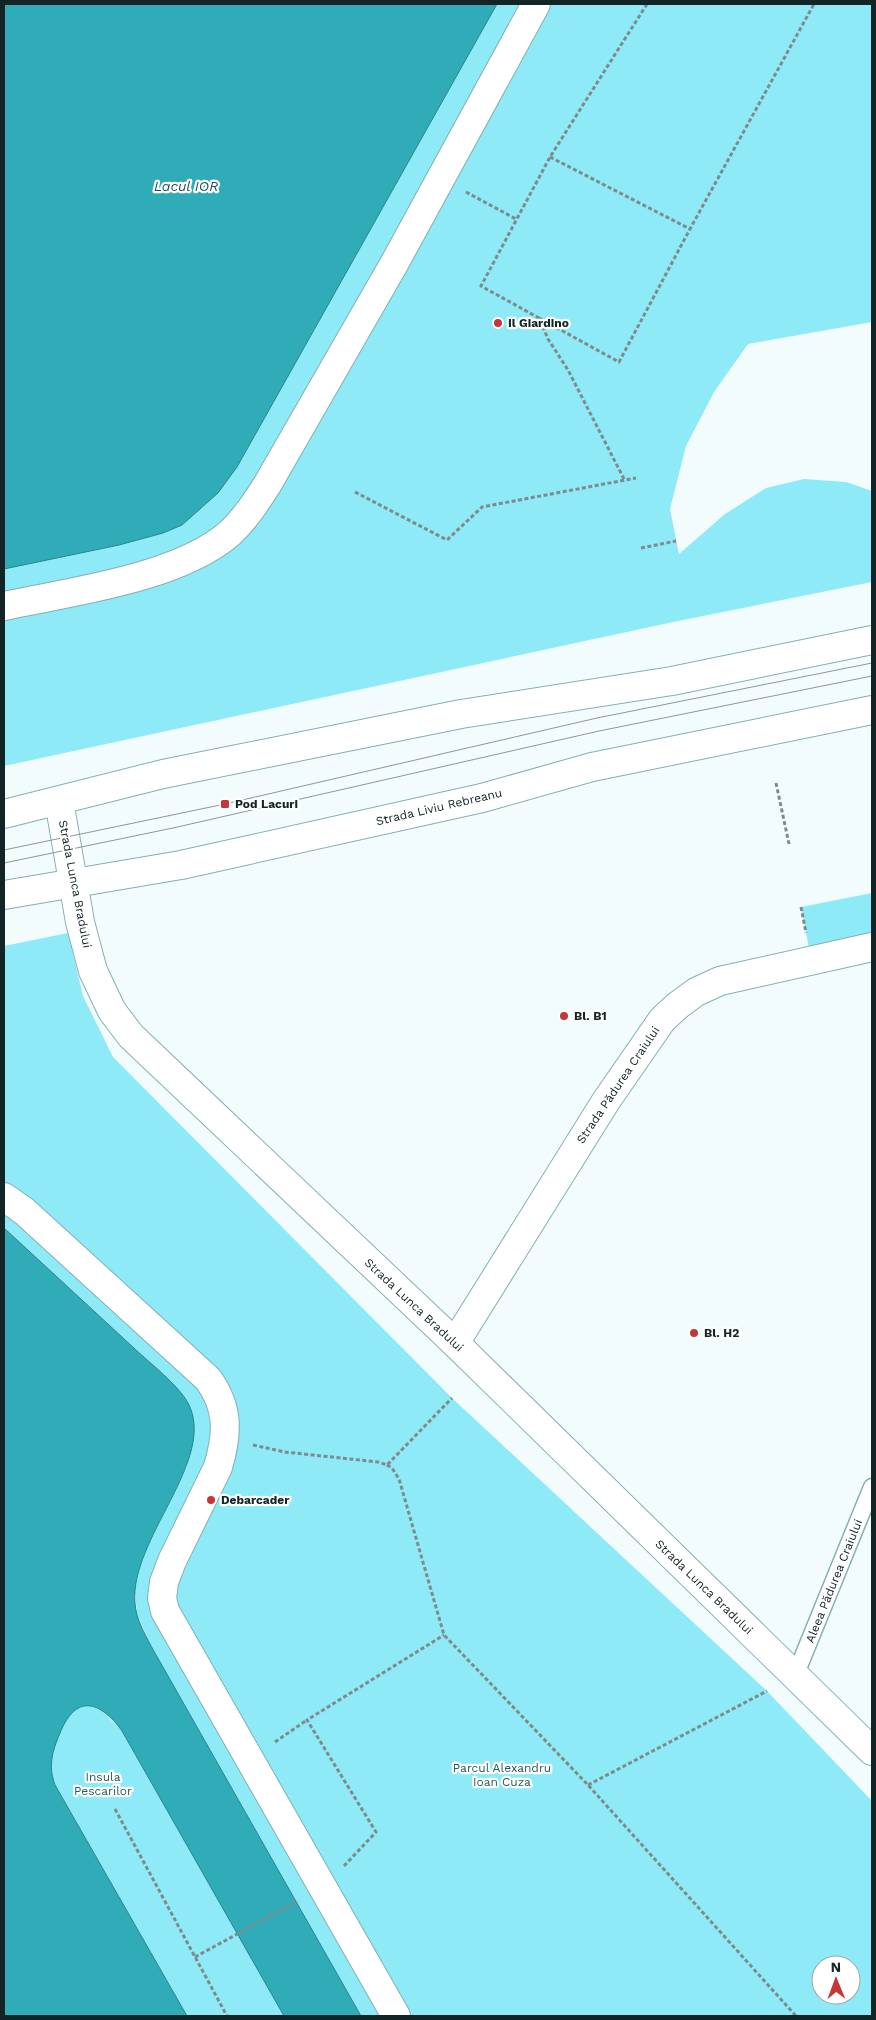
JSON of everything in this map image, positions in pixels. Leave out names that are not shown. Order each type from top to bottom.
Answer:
[{"type":"street","points":[[4,606],[161,570],[209,548],[229,534],[247,516],[267,485],[394,264],[536,4]]},
{"type":"street","points":[[4,814],[163,774],[461,714],[672,681],[872,640]]},
{"type":"street","name":"Strada Liviu Rebreanu","points":[[4,895],[181,865],[482,798],[592,767],[872,710]]},
{"type":"street","name":"Strada Lunca Bradului","points":[[58,801],[80,922],[93,970],[112,1011],[131,1036],[455,1343],[872,1751]]},
{"type":"street","name":"Strada Pădurea Craiului","points":[[455,1343],[606,1101],[662,1020],[696,992],[720,981],[872,947]]},
{"type":"street","points":[[4,1197],[24,1211],[208,1379],[218,1394],[224,1411],[225,1437],[218,1467],[172,1561],[164,1582],[162,1598],[165,1611],[248,1760],[396,2016]]},
{"type":"lane","name":"Aleea Pădurea Craiului","points":[[795,1676],[872,1487]]},
{"type":"path","points":[[647,4],[550,157],[480,286],[619,362],[814,4]]},
{"type":"path","points":[[550,157],[690,229]]},
{"type":"path","points":[[441,178],[516,220]]},
{"type":"path","points":[[539,318],[548,339],[568,370],[624,479]]},
{"type":"path","points":[[355,492],[447,540],[482,507],[636,478]]},
{"type":"path","points":[[641,548],[676,541]]},
{"type":"path","points":[[776,783],[789,844]]},
{"type":"path","points":[[387,1465],[452,1398]]},
{"type":"path","points":[[225,1437],[270,1449],[378,1462],[392,1468],[399,1480],[444,1635],[588,1785],[796,2016]]},
{"type":"path","points":[[248,1760],[307,1720],[444,1635]]},
{"type":"path","points":[[588,1785],[767,1690]]},
{"type":"path","points":[[307,1720],[376,1832],[322,1888]]},
{"type":"path","points":[[114,1809],[227,2016]]},
{"type":"path","points":[[195,1957],[296,1902]]},
{"type":"green space","points":[[497,4],[872,4],[872,322],[748,344],[714,392],[686,446],[670,509],[679,554],[725,514],[766,488],[804,479],[846,482],[872,491],[872,582],[678,621],[4,766],[4,569],[119,545],[163,533],[182,525],[218,493],[237,467]]},
{"type":"green space","points":[[872,893],[872,939],[810,953],[801,907]]},
{"type":"green space","name":"Parcul Alexandru Ioan Cuza","points":[[68,933],[83,996],[113,1057],[452,1398],[767,1691],[872,1801],[872,2016],[361,2016],[151,1646],[137,1614],[135,1591],[143,1557],[187,1466],[188,1403],[160,1372],[4,1228],[4,946]]},
{"type":"green space","name":"Insula Pescarilor","points":[[89,1705],[102,1711],[122,1731],[284,2016],[187,2016],[54,1782],[51,1758],[59,1733],[68,1717],[74,1711]]},
{"type":"water","name":"Lacul IOR","points":[[4,4],[497,4],[237,467],[218,493],[182,525],[163,533],[119,545],[4,569]]},
{"type":"water","points":[[4,1228],[164,1375],[184,1396],[188,1403],[194,1425],[192,1449],[183,1474],[145,1553],[137,1579],[135,1603],[137,1615],[151,1646],[361,2016],[284,2016],[122,1731],[105,1713],[88,1706],[81,1707],[73,1712],[66,1720],[60,1733],[51,1765],[55,1785],[187,2016],[4,2016]]},
{"type":"tram line","points":[[4,850],[225,804],[597,718],[872,663]]},
{"type":"tram line","points":[[4,863],[173,828],[599,731],[872,676]]},
{"type":"place","name":"Il Giardino","points":[[498,323]]},
{"type":"place","name":"Pod Lacuri","points":[[225,804]]},
{"type":"place","name":"Bl. B1","points":[[564,1016]]},
{"type":"place","name":"Bl. H2","points":[[694,1333]]},
{"type":"place","name":"Debarcader","points":[[211,1500]]}]
